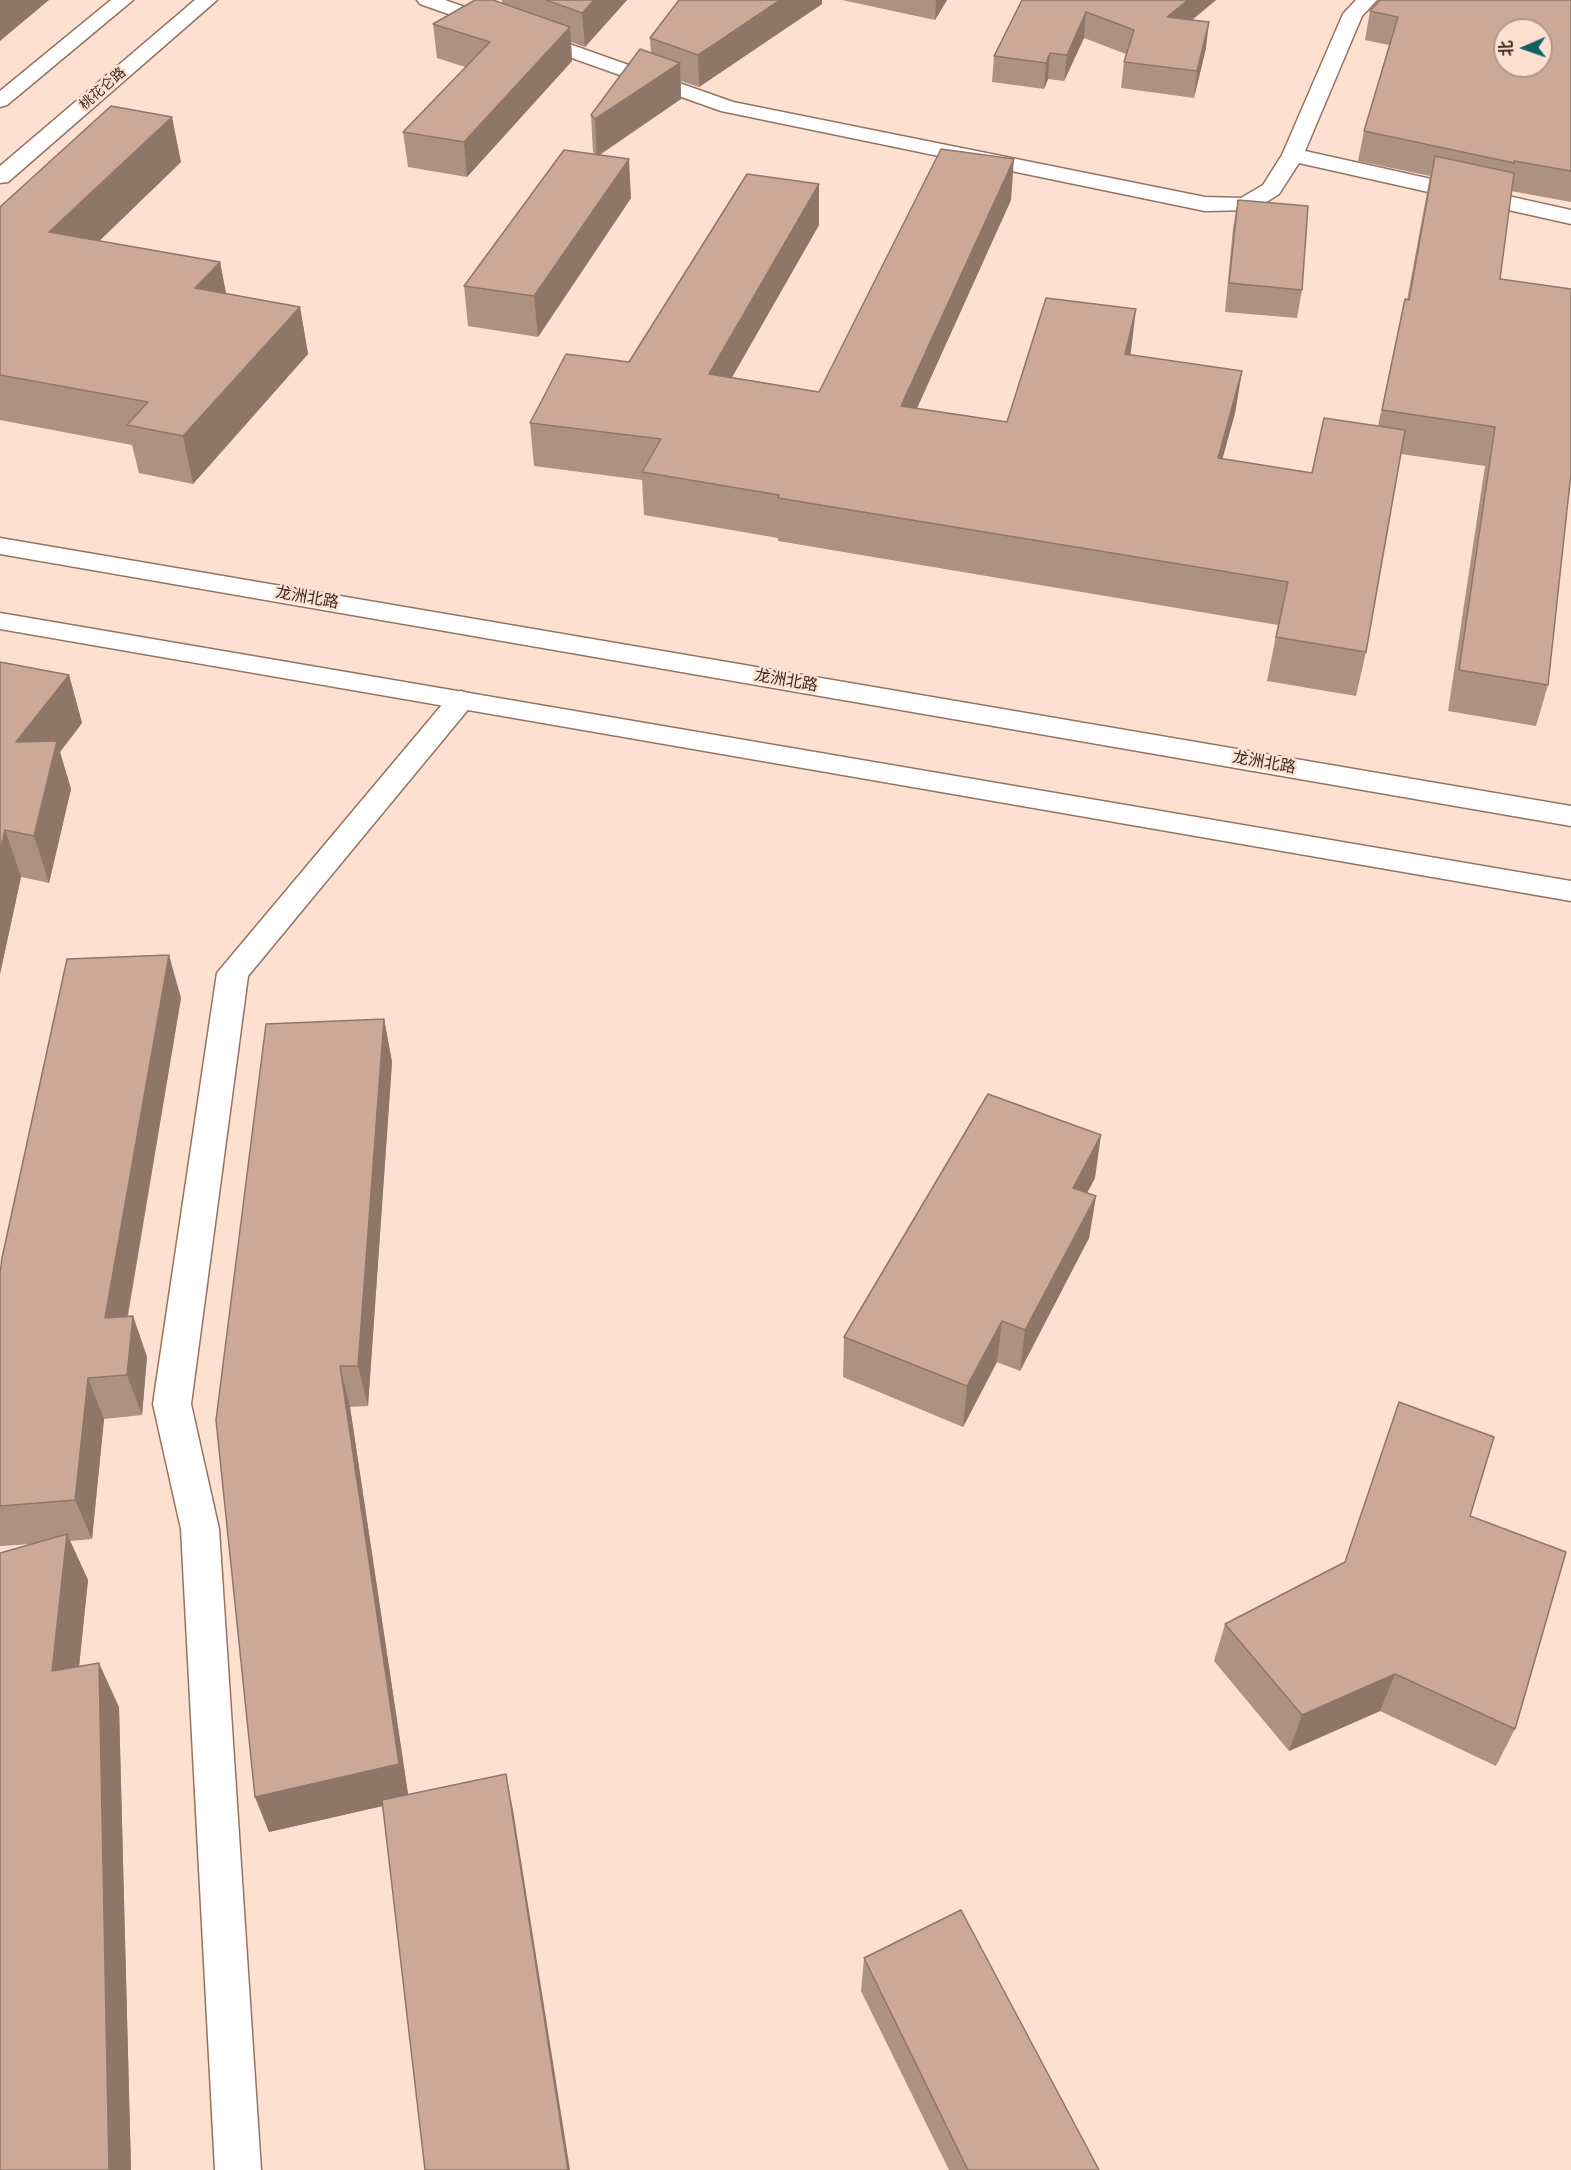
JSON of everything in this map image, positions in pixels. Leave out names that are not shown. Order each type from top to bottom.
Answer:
[{"type":"main road","points":[[0,101],[123,0]]},
{"type":"main road","name":"桃花仑路","points":[[0,177],[207,0]]},
{"type":"main road","points":[[426,0],[728,107],[1205,204],[1246,205],[1271,189],[1293,155],[1353,14],[1367,0]]},
{"type":"main road","points":[[1293,155],[1571,217]]},
{"type":"main road","name":"龙洲北路","points":[[0,546],[1571,816]]},
{"type":"main road","points":[[0,621],[1571,891]]},
{"type":"main road","points":[[238,2170],[200,1529],[172,1404],[233,974],[460,700]]},
{"type":"building","points":[[475,0],[493,0],[570,27],[464,142],[403,132],[490,42],[433,24]]},
{"type":"building","points":[[546,0],[594,0],[582,13]]},
{"type":"building","points":[[679,0],[780,0],[698,55],[650,38]]},
{"type":"building","points":[[1022,0],[1188,0],[1167,17],[1209,22],[1197,71],[1124,62],[1134,30],[1086,12],[1067,55],[1050,53],[1046,63],[994,56]]},
{"type":"building","points":[[1380,0],[1571,0],[1571,171],[1514,161],[1514,163],[1364,131],[1398,17],[1370,11]]},
{"type":"building","points":[[640,49],[680,63],[595,119],[591,115]]},
{"type":"building","points":[[111,106],[172,117],[49,232],[220,262],[195,288],[300,307],[183,436],[127,425],[148,402],[0,375],[0,207]]},
{"type":"building","points":[[941,149],[1014,159],[901,406],[1007,422],[1046,298],[1136,309],[1125,354],[1242,371],[1218,458],[1312,473],[1324,418],[1405,430],[1366,652],[1276,637],[1288,582],[778,498],[779,495],[642,472],[661,439],[530,423],[566,354],[629,362],[747,174],[819,184],[709,374],[819,392]]},
{"type":"building","points":[[564,150],[629,159],[534,296],[464,286]]},
{"type":"building","points":[[1435,156],[1514,173],[1500,279],[1571,289],[1571,473],[1548,685],[1459,670],[1495,427],[1382,410],[1405,299],[1409,300]]},
{"type":"building","points":[[1238,200],[1308,206],[1302,290],[1229,283]]},
{"type":"building","points":[[0,662],[69,675],[16,742],[57,741],[34,836],[5,830],[0,852]]},
{"type":"building","points":[[169,955],[105,1318],[133,1316],[127,1375],[88,1378],[75,1500],[0,1506],[0,1274],[67,959]]},
{"type":"building","points":[[384,1019],[358,1366],[340,1366],[399,1764],[255,1797],[216,1420],[266,1024]]},
{"type":"building","points":[[988,1094],[1101,1135],[1073,1188],[1096,1196],[1025,1330],[1002,1321],[967,1386],[844,1337]]},
{"type":"building","points":[[1399,1402],[1494,1437],[1470,1516],[1566,1552],[1515,1729],[1395,1674],[1302,1715],[1225,1624],[1345,1562]]},
{"type":"building","points":[[67,1534],[52,1671],[99,1663],[109,2170],[0,2170],[0,1553]]},
{"type":"building","points":[[506,1774],[568,2170],[425,2170],[382,1800]]},
{"type":"building","points":[[961,1910],[1099,2170],[968,2170],[864,1958]]}]
